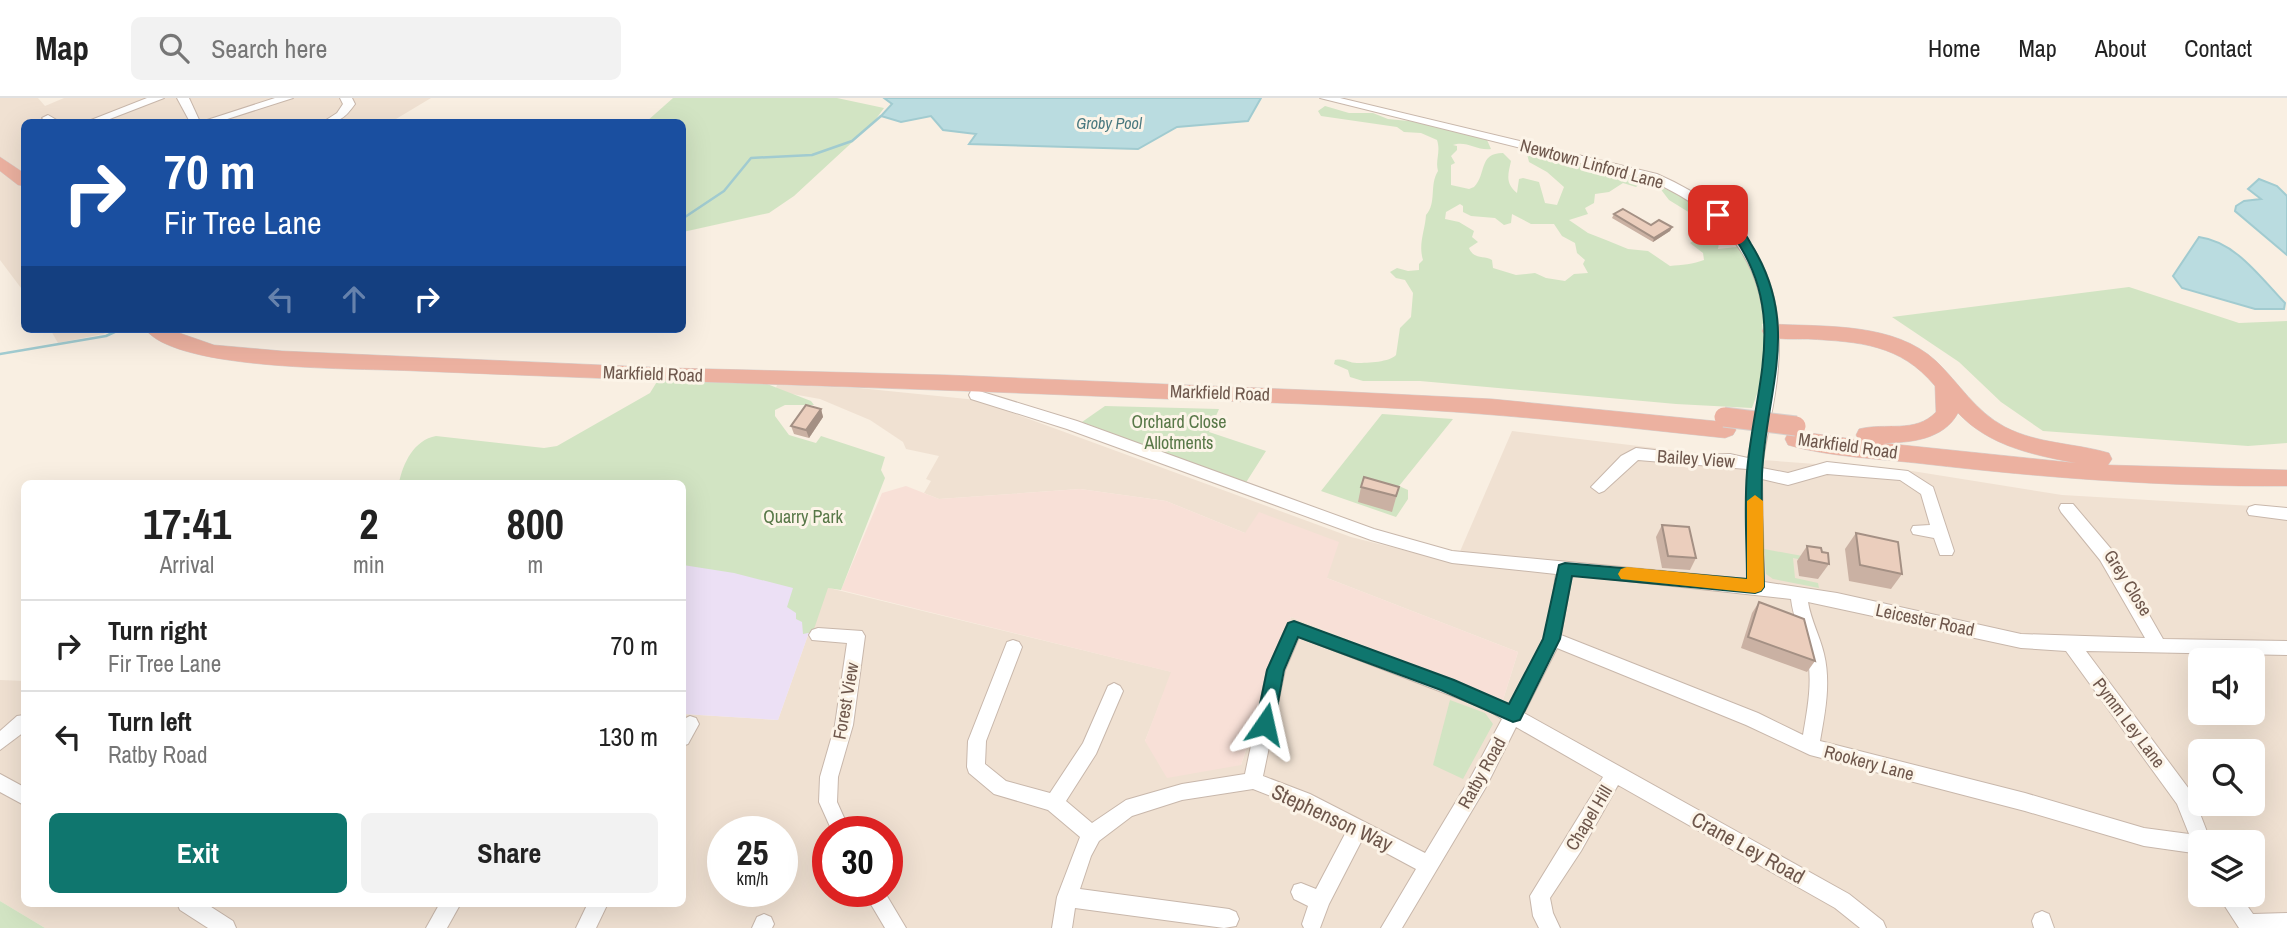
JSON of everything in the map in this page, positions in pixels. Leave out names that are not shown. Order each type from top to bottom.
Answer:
[{"type":"highway","points":[[0,149],[21,166]]},
{"type":"highway","points":[[0,162],[21,179]]},
{"type":"highway","points":[[1772,331],[1854,336],[1884,342],[1922,359],[1974,417],[2004,435],[2025,444],[2101,459]]},
{"type":"highway","name":"Markfield Road","points":[[160,333],[193,347],[259,356],[671,375],[880,379],[1479,406],[1724,423]]},
{"type":"highway","name":"Markfield Road","points":[[199,333],[240,343],[280,346],[674,363],[1094,374],[1530,397],[2062,471],[2213,478],[2287,478]]},
{"type":"highway","points":[[880,379],[976,395]]},
{"type":"highway","points":[[1867,435],[1913,433],[1933,429],[1947,414],[1945,387]]},
{"type":"highway","name":"Markfield Road","points":[[1796,432],[1867,435],[1970,449],[2101,459],[2180,463],[2287,463]]},
{"type":"street","points":[[100,119],[158,98]]},
{"type":"street","points":[[183,98],[194,119]]},
{"type":"street","points":[[217,119],[287,98]]},
{"type":"street","points":[[332,119],[346,110],[349,104],[346,98]]},
{"type":"street","name":"Newtown Linford Lane","points":[[1326,98],[1640,174],[1677,187],[1738,232],[1748,247],[1766,293],[1772,331],[1771,366],[1755,468],[1755,587]]},
{"type":"street","points":[[976,395],[1072,425],[1402,544],[1452,557],[1565,569]]},
{"type":"street","name":"Bailey View","points":[[1599,481],[1636,454],[1701,461],[1730,460],[1788,479],[1827,468],[1903,475],[1928,491],[1946,551]]},
{"type":"street","points":[[2067,508],[2106,555],[2162,645]]},
{"type":"street","points":[[2255,510],[2287,514]]},
{"type":"street","name":"Grey Close","points":[[2087,523],[2113,554],[2162,645]]},
{"type":"street","points":[[1919,530],[1941,533]]},
{"type":"street","name":"Leicester Road","points":[[1565,569],[1755,587],[1837,600],[2021,640],[2071,644],[2287,648]]},
{"type":"street","name":"Ratby Road","points":[[1391,928],[1479,781],[1552,639],[1565,569]]},
{"type":"street","points":[[1799,594],[1806,633],[1814,647],[1816,662],[1818,693],[1810,747]]},
{"type":"street","name":"Chapel Hill","points":[[1253,781],[1276,670],[1294,628],[1447,685],[1513,714],[1615,774],[1574,845],[1539,896],[1543,916],[1550,928]]},
{"type":"street","name":"Forest View","points":[[818,635],[856,636],[847,711],[830,777],[828,802],[834,816]]},
{"type":"street","name":"Rookery Lane","points":[[1552,639],[1727,708],[1810,747],[1910,775],[2025,802],[2144,837],[2188,842]]},
{"type":"street","name":"Pymm Ley Lane","points":[[2071,644],[2185,799],[2196,830]]},
{"type":"street","points":[[1013,648],[977,741],[976,767],[1001,788],[1054,803],[1092,835]]},
{"type":"street","points":[[1054,803],[1090,748],[1114,691]]},
{"type":"street","points":[[0,742],[21,724]]},
{"type":"street","name":"Crane Ley Road","points":[[1615,774],[1842,901],[1876,928]]},
{"type":"street","name":"Stephenson Way","points":[[1062,928],[1067,897],[1082,853],[1092,835],[1126,809],[1182,792],[1253,781],[1303,800],[1428,865]]},
{"type":"street","points":[[0,782],[21,795]]},
{"type":"street","points":[[1312,924],[1320,901],[1359,827]]},
{"type":"street","points":[[1301,892],[1320,901]]},
{"type":"street","points":[[1067,897],[1229,919]]},
{"type":"street","points":[[193,907],[226,928]]},
{"type":"street","points":[[436,928],[449,907]]},
{"type":"street","points":[[586,928],[596,907]]},
{"type":"street","points":[[883,907],[896,928]]},
{"type":"street","points":[[2236,907],[2249,926],[2287,923]]},
{"type":"shaded area","points":[[0,98],[38,98],[45,106],[64,98],[431,98],[396,119],[21,119],[21,288],[0,260]]},
{"type":"shaded area","points":[[52,333],[106,333],[103,334],[58,343]]},
{"type":"shaded area","points":[[777,385],[859,388],[977,400],[1351,537],[1455,563],[1512,431],[1749,459],[1912,471],[2062,495],[2287,508],[2287,928],[45,928],[0,901],[0,680],[21,681],[21,907],[686,907],[686,714],[778,720],[825,587],[1172,672],[1145,741],[1241,765],[1291,617],[1503,700],[1518,652],[1327,578],[1245,533],[1166,501],[1080,489],[939,499],[924,493],[931,481],[926,479],[939,456],[906,449],[903,442],[870,420],[820,399],[775,391]]},
{"type":"shaded area","points":[[906,486],[939,499],[1080,489],[1166,501],[1245,533],[1259,512],[1339,542],[1327,578],[1518,652],[1503,700],[1291,617],[1241,765],[1167,778],[1145,741],[1171,672],[841,590],[882,493]]},
{"type":"shaded area","points":[[686,551],[825,587],[778,720],[686,714]]},
{"type":"green space","points":[[673,98],[837,98],[884,108],[873,123],[794,196],[769,213],[686,231],[686,119],[649,119]]},
{"type":"green space","points":[[1325,106],[1349,113],[1373,113],[1388,119],[1419,122],[1487,140],[1491,149],[1453,145],[1457,146],[1457,150],[1451,156],[1455,163],[1451,165],[1451,185],[1469,189],[1478,182],[1486,160],[1490,156],[1503,153],[1511,161],[1508,178],[1517,193],[1519,179],[1539,182],[1545,203],[1557,205],[1564,187],[1547,172],[1529,162],[1526,150],[1630,174],[1639,184],[1636,187],[1623,183],[1609,192],[1595,194],[1594,203],[1585,208],[1588,214],[1569,220],[1588,233],[1628,249],[1648,251],[1670,266],[1704,260],[1703,253],[1690,243],[1707,233],[1702,225],[1703,221],[1669,200],[1659,187],[1692,198],[1735,239],[1719,243],[1718,249],[1737,247],[1751,259],[1767,322],[1762,324],[1765,345],[1763,366],[1752,408],[1676,404],[1420,381],[1363,381],[1350,377],[1348,370],[1334,364],[1335,360],[1367,363],[1393,357],[1396,355],[1400,328],[1411,317],[1413,293],[1405,280],[1396,278],[1390,272],[1397,268],[1419,270],[1419,264],[1423,260],[1421,243],[1438,171],[1438,144],[1437,140],[1421,133],[1321,116],[1318,111]],"holes":[[[1460,204],[1463,206],[1463,212],[1471,216],[1495,218],[1504,225],[1511,223],[1512,214],[1531,224],[1554,224],[1562,236],[1575,243],[1577,253],[1585,260],[1583,264],[1588,273],[1574,274],[1565,281],[1535,273],[1516,275],[1493,268],[1492,260],[1471,252],[1469,248],[1478,242],[1472,237],[1474,231],[1459,222],[1445,219],[1446,212]]]},
{"type":"green space","points":[[2129,287],[2239,323],[2287,321],[2287,443],[2248,446],[2043,431],[2001,402],[1959,362],[1892,317]]},
{"type":"green space","name":"Quarry Park","points":[[658,380],[767,384],[811,401],[814,405],[785,405],[775,410],[775,416],[789,435],[816,443],[821,436],[885,457],[881,470],[885,478],[841,590],[828,588],[813,632],[803,634],[802,622],[796,619],[796,613],[787,607],[793,588],[734,573],[686,565],[686,480],[400,480],[411,454],[428,438],[436,436],[544,448],[557,446],[650,393]]},
{"type":"green space","name":"Orchard Close Allotments","points":[[1105,406],[1219,409],[1209,432],[1266,451],[1245,484],[1082,422]]},
{"type":"green space","points":[[1382,414],[1453,419],[1399,486],[1408,490],[1408,499],[1396,517],[1321,491]]},
{"type":"green space","points":[[1764,549],[1808,557],[1808,561],[1793,558],[1795,578],[1818,583],[1819,588],[1773,579],[1766,574]]},
{"type":"green space","points":[[1450,700],[1485,713],[1493,724],[1463,779],[1433,765]]},
{"type":"green space","points":[[0,901],[45,928],[0,928]]},
{"type":"water","name":"Groby Pool","points":[[884,98],[1261,98],[1248,121],[1177,127],[1138,149],[969,144],[976,134],[943,130],[931,116],[901,122],[881,116],[892,104]]},
{"type":"water","points":[[2259,179],[2277,186],[2287,196],[2287,255],[2235,211],[2236,206],[2244,201],[2261,199],[2248,189]]},
{"type":"water","points":[[2199,237],[2212,240],[2236,253],[2285,303],[2284,309],[2255,309],[2182,288],[2173,276]]},
{"type":"building","points":[[1623,209],[1651,225],[1659,220],[1672,227],[1654,238],[1614,214]]},
{"type":"building","points":[[806,405],[821,409],[806,430],[791,426]]},
{"type":"building","points":[[1364,477],[1399,487],[1396,496],[1361,487]]},
{"type":"building","points":[[1662,525],[1689,527],[1696,558],[1668,556]]},
{"type":"building","points":[[1856,533],[1898,542],[1902,574],[1860,565]]},
{"type":"building","points":[[1807,546],[1821,548],[1822,552],[1828,553],[1829,564],[1809,560]]},
{"type":"building","points":[[1759,602],[1804,619],[1815,661],[1748,637]]},
{"type":"waterway","points":[[686,216],[724,191],[751,158],[812,155],[852,141],[881,116]]},
{"type":"waterway","points":[[0,354],[112,333]]},
{"type":"slow traffic","points":[[1627,574],[1755,587],[1755,501]]},
{"type":"route","points":[[1265,724],[1276,670],[1294,628],[1447,685],[1513,714],[1552,639],[1566,576],[1565,569],[1755,587],[1755,472],[1772,355],[1772,331],[1766,293],[1754,258],[1738,232],[1718,215]]}]
